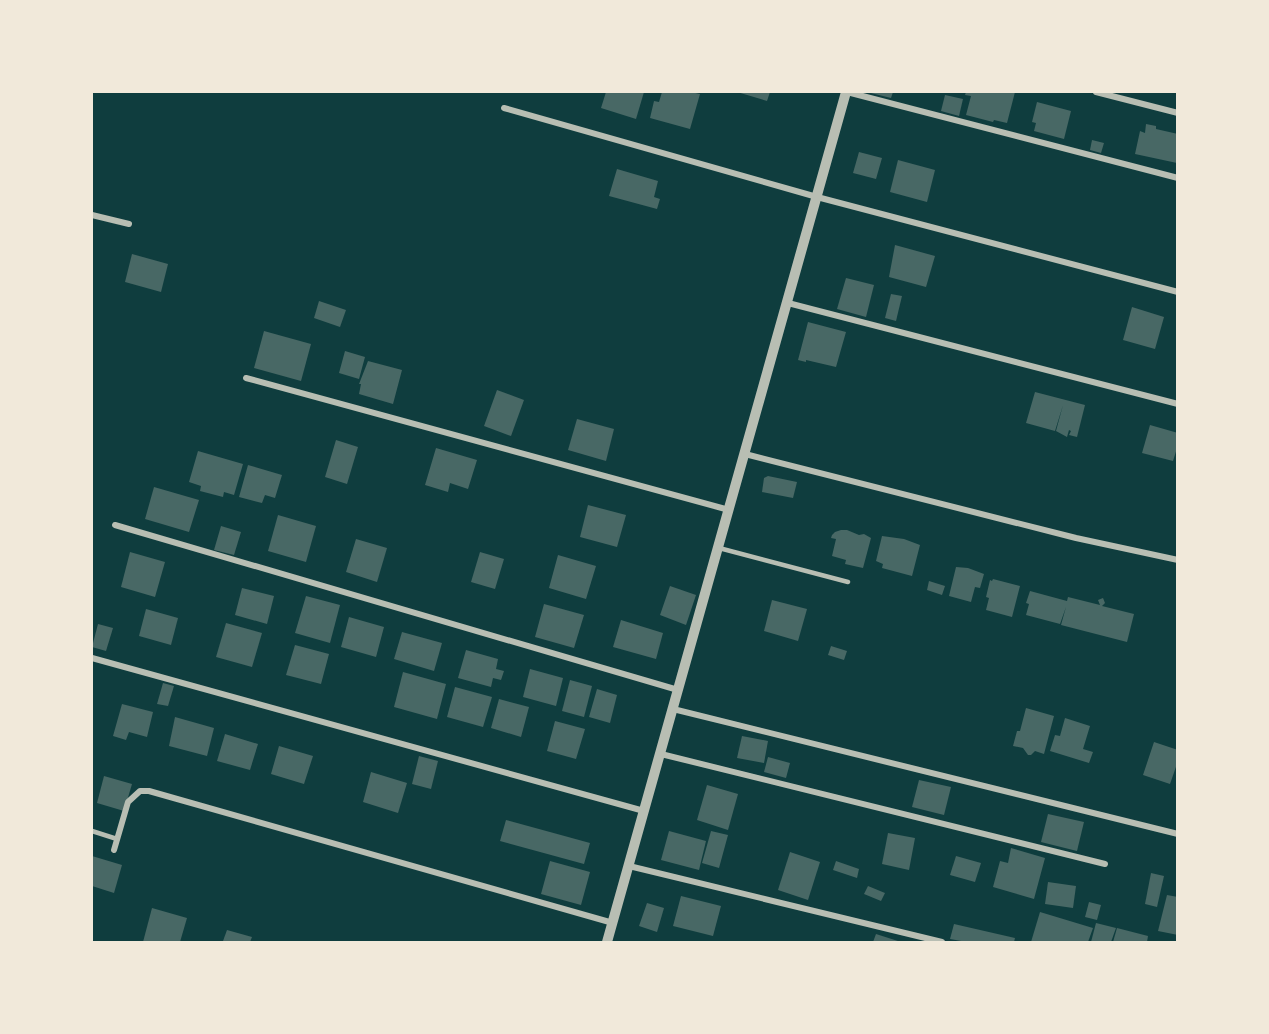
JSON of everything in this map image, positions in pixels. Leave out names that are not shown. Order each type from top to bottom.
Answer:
[{"type":"street","points":[[607,942],[847,92],[1178,178]]},
{"type":"street","points":[[1096,92],[1178,113]]},
{"type":"street","points":[[504,108],[817,197],[1178,292]]},
{"type":"street","points":[[92,215],[129,224]]},
{"type":"street","points":[[788,303],[1178,404]]},
{"type":"street","points":[[246,378],[730,510]]},
{"type":"street","points":[[745,454],[1076,538],[1178,560]]},
{"type":"street","points":[[115,525],[679,690]]},
{"type":"street","points":[[92,658],[644,811]]},
{"type":"street","points":[[673,709],[1178,834]]},
{"type":"street","points":[[661,754],[1105,864]]},
{"type":"street","points":[[114,850],[128,802],[140,791],[149,791],[613,923]]},
{"type":"street","points":[[629,866],[942,942]]},
{"type":"lane","points":[[719,548],[848,582]]},
{"type":"lane","points":[[92,831],[117,839]]},
{"type":"building","points":[[606,92],[644,92],[636,119],[601,108]]},
{"type":"building","points":[[662,92],[700,94],[690,129],[650,118],[654,101],[659,102]]},
{"type":"building","points":[[737,92],[770,92],[767,101]]},
{"type":"building","points":[[867,92],[893,92],[891,98]]},
{"type":"building","points":[[966,92],[1015,92],[1007,123],[966,115],[971,96],[965,95]]},
{"type":"building","points":[[945,95],[963,99],[959,116],[941,111]]},
{"type":"building","points":[[1037,102],[1071,111],[1064,139],[1034,131],[1036,123],[1032,122]]},
{"type":"building","points":[[1146,124],[1178,134],[1177,163],[1135,154],[1140,131],[1145,133]]},
{"type":"building","points":[[1092,140],[1104,143],[1101,153],[1090,150]]},
{"type":"building","points":[[859,152],[882,158],[876,179],[853,173]]},
{"type":"building","points":[[898,160],[935,170],[927,202],[890,192]]},
{"type":"building","points":[[617,169],[658,181],[654,197],[660,199],[657,209],[609,196]]},
{"type":"building","points":[[895,245],[935,256],[926,287],[889,277]]},
{"type":"building","points":[[132,254],[168,264],[161,292],[125,282]]},
{"type":"building","points":[[846,278],[874,285],[866,317],[837,309]]},
{"type":"building","points":[[891,294],[902,296],[896,321],[885,318]]},
{"type":"building","points":[[319,301],[346,310],[340,327],[314,318]]},
{"type":"building","points":[[1132,307],[1164,317],[1155,349],[1123,340]]},
{"type":"building","points":[[808,322],[846,332],[836,367],[798,360]]},
{"type":"building","points":[[264,331],[311,344],[301,381],[254,368]]},
{"type":"building","points":[[345,351],[365,357],[359,379],[339,373]]},
{"type":"building","points":[[368,361],[402,370],[393,404],[359,394],[361,384],[359,384]]},
{"type":"building","points":[[497,390],[524,400],[511,436],[484,426]]},
{"type":"building","points":[[1035,392],[1085,405],[1077,437],[1069,435],[1071,431],[1069,430],[1067,437],[1056,431],[1063,405],[1055,431],[1026,423]]},
{"type":"building","points":[[577,419],[614,429],[606,461],[568,450]]},
{"type":"building","points":[[1150,425],[1178,433],[1178,445],[1173,461],[1142,453]]},
{"type":"building","points":[[336,440],[358,447],[347,484],[325,477]]},
{"type":"building","points":[[436,448],[477,460],[468,489],[450,483],[448,492],[425,485]]},
{"type":"building","points":[[198,451],[243,464],[234,495],[224,492],[223,497],[200,491],[201,486],[189,482]]},
{"type":"building","points":[[248,465],[282,475],[275,498],[265,495],[262,503],[239,497]]},
{"type":"building","points":[[768,476],[797,482],[793,498],[762,492],[764,478]]},
{"type":"building","points":[[154,487],[199,500],[189,532],[145,519]]},
{"type":"building","points":[[588,505],[626,515],[617,547],[580,537]]},
{"type":"building","points":[[278,515],[316,526],[306,562],[268,551]]},
{"type":"building","points":[[221,526],[241,532],[234,555],[214,550]]},
{"type":"building","points":[[841,530],[859,535],[864,534],[871,538],[863,568],[845,564],[846,560],[832,556],[836,539],[831,538],[832,535]]},
{"type":"building","points":[[882,536],[904,539],[920,545],[912,576],[882,568],[883,564],[876,561]]},
{"type":"building","points":[[356,539],[387,548],[377,582],[346,572]]},
{"type":"building","points":[[130,552],[165,562],[155,597],[121,587]]},
{"type":"building","points":[[480,552],[504,559],[495,589],[471,582]]},
{"type":"building","points":[[558,555],[596,566],[586,599],[549,588]]},
{"type":"building","points":[[956,567],[968,568],[984,574],[980,588],[975,587],[971,602],[949,596]]},
{"type":"building","points":[[990,580],[1020,586],[1012,617],[986,610],[989,598],[986,597]]},
{"type":"building","points":[[929,581],[945,586],[942,595],[927,590]]},
{"type":"building","points":[[670,586],[696,595],[686,625],[660,615]]},
{"type":"building","points":[[242,588],[274,596],[267,624],[235,615]]},
{"type":"building","points":[[1030,591],[1067,601],[1068,597],[1100,605],[1098,600],[1103,598],[1105,603],[1102,606],[1134,614],[1127,642],[1061,625],[1066,607],[1060,624],[1026,615],[1029,604],[1026,603]]},
{"type":"building","points":[[306,596],[340,605],[330,643],[295,633]]},
{"type":"building","points":[[772,600],[807,609],[798,641],[764,631]]},
{"type":"building","points":[[544,604],[584,615],[574,648],[535,637]]},
{"type":"building","points":[[146,609],[178,618],[171,645],[139,636]]},
{"type":"building","points":[[349,617],[384,627],[376,657],[341,647]]},
{"type":"building","points":[[621,620],[663,633],[656,659],[613,647]]},
{"type":"building","points":[[226,623],[262,633],[252,667],[216,657]]},
{"type":"building","points":[[98,624],[113,628],[106,651],[92,647]]},
{"type":"building","points":[[402,632],[442,643],[434,671],[394,659]]},
{"type":"building","points":[[295,645],[329,654],[321,684],[286,675]]},
{"type":"building","points":[[831,646],[847,651],[844,660],[828,655]]},
{"type":"building","points":[[466,650],[498,659],[496,669],[504,671],[501,680],[493,678],[491,687],[458,678]]},
{"type":"building","points":[[530,669],[563,678],[556,706],[523,697]]},
{"type":"building","points":[[403,672],[446,684],[437,719],[394,707]]},
{"type":"building","points":[[570,680],[592,686],[584,717],[562,711]]},
{"type":"building","points":[[163,683],[174,686],[168,706],[157,704]]},
{"type":"building","points":[[455,687],[492,697],[483,727],[447,717]]},
{"type":"building","points":[[597,689],[617,695],[610,723],[589,717]]},
{"type":"building","points":[[499,699],[529,707],[521,737],[491,728]]},
{"type":"building","points":[[122,704],[153,712],[147,737],[129,732],[126,740],[113,736]]},
{"type":"building","points":[[1026,708],[1054,716],[1044,754],[1035,751],[1028,755],[1023,748],[1013,746]]},
{"type":"building","points":[[175,717],[214,728],[207,756],[169,746]]},
{"type":"building","points":[[1065,718],[1090,726],[1083,749],[1093,752],[1089,763],[1050,751],[1055,735],[1060,736]]},
{"type":"building","points":[[555,721],[585,729],[576,759],[547,751]]},
{"type":"building","points":[[225,734],[258,744],[250,770],[217,761]]},
{"type":"building","points":[[742,736],[768,741],[764,763],[737,758]]},
{"type":"building","points":[[1154,742],[1178,750],[1178,761],[1170,784],[1143,775]]},
{"type":"building","points":[[279,746],[313,756],[304,784],[271,774]]},
{"type":"building","points":[[419,756],[438,761],[431,789],[412,784]]},
{"type":"building","points":[[768,757],[790,763],[786,778],[764,772]]},
{"type":"building","points":[[371,772],[407,783],[398,813],[363,802]]},
{"type":"building","points":[[104,776],[132,784],[124,811],[97,803]]},
{"type":"building","points":[[919,780],[951,787],[944,815],[912,807]]},
{"type":"building","points":[[707,785],[738,794],[728,830],[697,820]]},
{"type":"building","points":[[1048,814],[1084,822],[1077,851],[1041,842]]},
{"type":"building","points":[[506,820],[590,843],[584,864],[500,841]]},
{"type":"building","points":[[669,831],[706,841],[699,870],[661,860]]},
{"type":"building","points":[[711,831],[728,835],[719,868],[702,863]]},
{"type":"building","points":[[888,833],[915,838],[909,870],[882,864]]},
{"type":"building","points":[[1011,848],[1045,858],[1034,899],[993,887],[1000,861],[1008,863]]},
{"type":"building","points":[[790,852],[820,862],[808,900],[778,890]]},
{"type":"building","points":[[92,856],[122,865],[114,893],[92,886]]},
{"type":"building","points":[[956,856],[981,863],[975,882],[950,875]]},
{"type":"building","points":[[550,861],[590,872],[581,905],[541,894]]},
{"type":"building","points":[[836,861],[859,869],[857,878],[833,870]]},
{"type":"building","points":[[1151,873],[1164,876],[1157,907],[1145,904]]},
{"type":"building","points":[[1048,882],[1076,886],[1073,908],[1045,904]]},
{"type":"building","points":[[868,886],[885,893],[881,901],[864,894]]},
{"type":"building","points":[[1167,895],[1178,897],[1178,935],[1158,931]]},
{"type":"building","points":[[681,896],[721,906],[713,936],[673,926]]},
{"type":"building","points":[[1089,902],[1101,905],[1097,920],[1085,917]]},
{"type":"building","points":[[647,903],[664,908],[657,932],[639,926]]},
{"type":"building","points":[[152,908],[187,918],[180,942],[143,942]]},
{"type":"building","points":[[1040,912],[1093,928],[1088,942],[1031,942]]},
{"type":"building","points":[[1096,923],[1116,928],[1111,942],[1091,942]]},
{"type":"building","points":[[954,924],[1015,938],[1014,942],[967,942],[950,939]]},
{"type":"building","points":[[1117,928],[1148,936],[1147,942],[1113,942]]},
{"type":"building","points":[[227,930],[252,937],[250,942],[223,941]]},
{"type":"building","points":[[876,934],[901,942],[873,942]]}]
